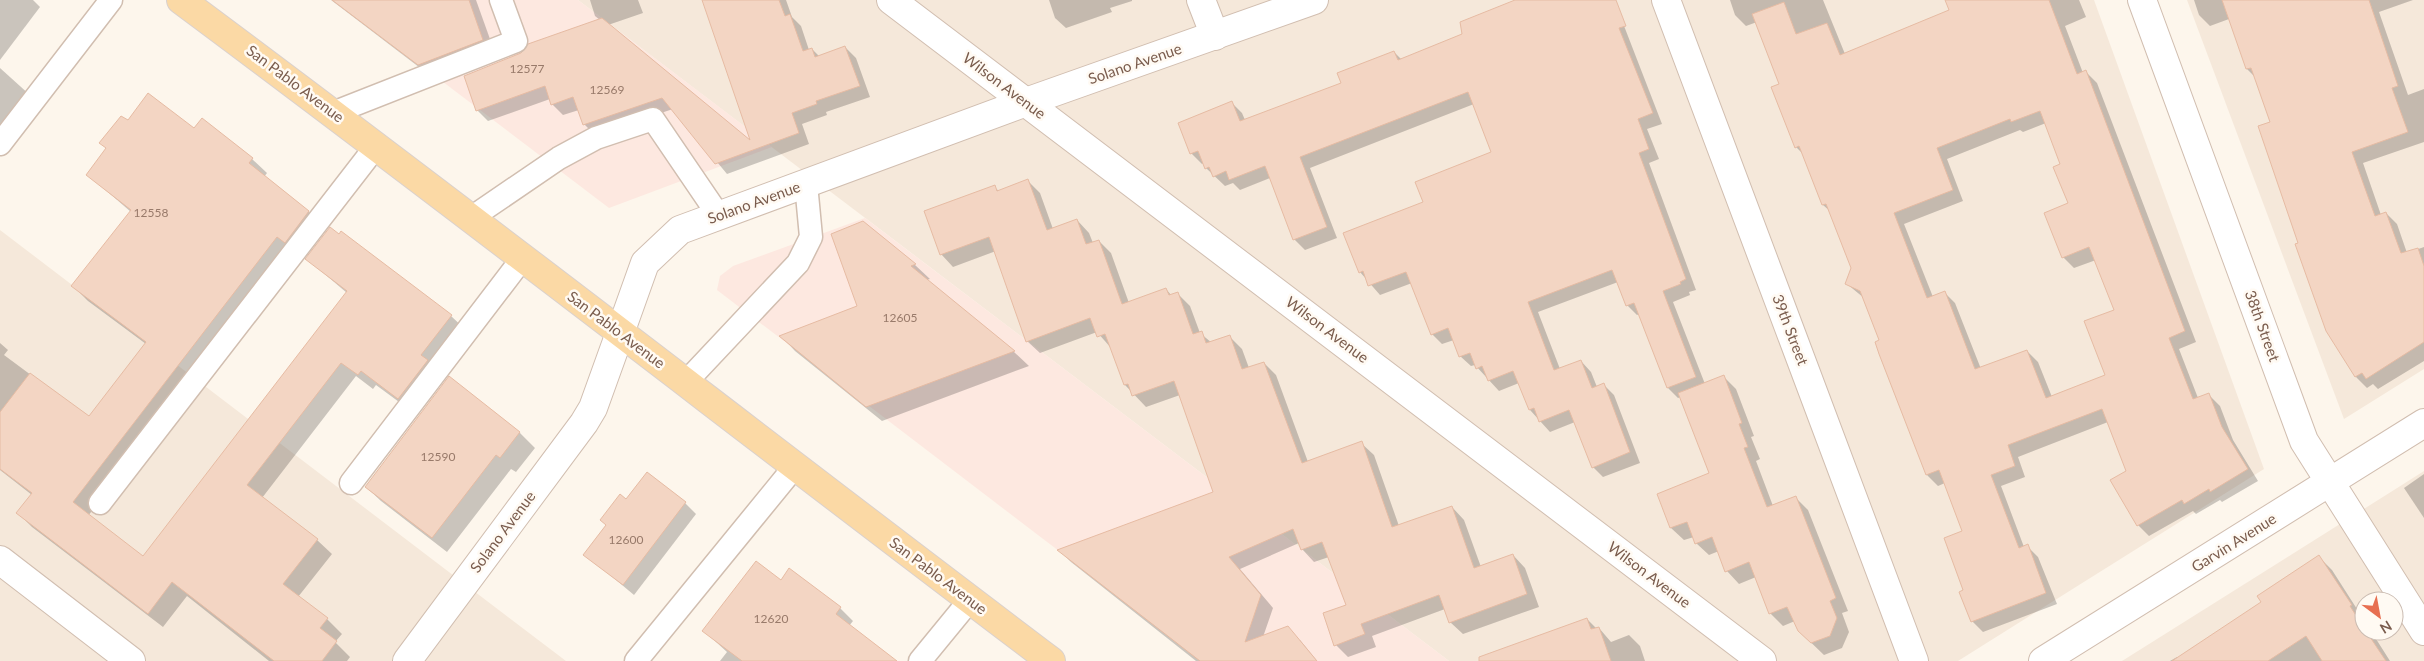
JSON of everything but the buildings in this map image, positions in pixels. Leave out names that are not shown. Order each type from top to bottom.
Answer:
[{"type":"main road","name":"San Pablo Avenue","points":[[181,0],[377,145],[522,259],[796,465],[1051,661]]},
{"type":"street","name":"Wilson Avenue","points":[[891,0],[1762,661]]},
{"type":"street","points":[[1201,0],[1215,36]]},
{"type":"street","name":"Solano Avenue","points":[[407,661],[584,424],[593,408],[644,263],[680,230],[1026,102],[1314,0]]},
{"type":"street","name":"39th Street","points":[[1666,0],[1914,661]]},
{"type":"street","name":"38th Street","points":[[2142,0],[2304,441],[2424,631]]},
{"type":"street","name":"Garvin Avenue","points":[[2043,661],[2424,423]]},
{"type":"street","points":[[0,560],[132,661]]},
{"type":"lane","points":[[0,144],[111,0]]},
{"type":"lane","points":[[333,113],[516,40],[501,0]]},
{"type":"lane","points":[[471,218],[567,154],[596,138],[653,119],[719,216]]},
{"type":"lane","points":[[100,503],[377,145]]},
{"type":"lane","points":[[686,382],[798,263],[811,237],[806,184]]},
{"type":"lane","points":[[351,482],[522,259]]},
{"type":"lane","points":[[636,661],[796,465]]},
{"type":"lane","points":[[920,661],[970,600]]},
{"type":"shaded area","points":[[335,0],[578,0],[772,147],[609,208]]},
{"type":"shaded area","points":[[578,0],[2094,0],[2264,469],[1958,661],[1449,661]]},
{"type":"shaded area","points":[[2187,0],[2424,0],[2424,369],[2344,419]]},
{"type":"shaded area","points":[[865,218],[1449,661],[1203,661],[717,290],[720,276],[733,266]]},
{"type":"shaded area","points":[[0,230],[508,617],[566,661],[0,661]]},
{"type":"shaded area","points":[[2424,471],[2424,661],[2122,661]]}]
